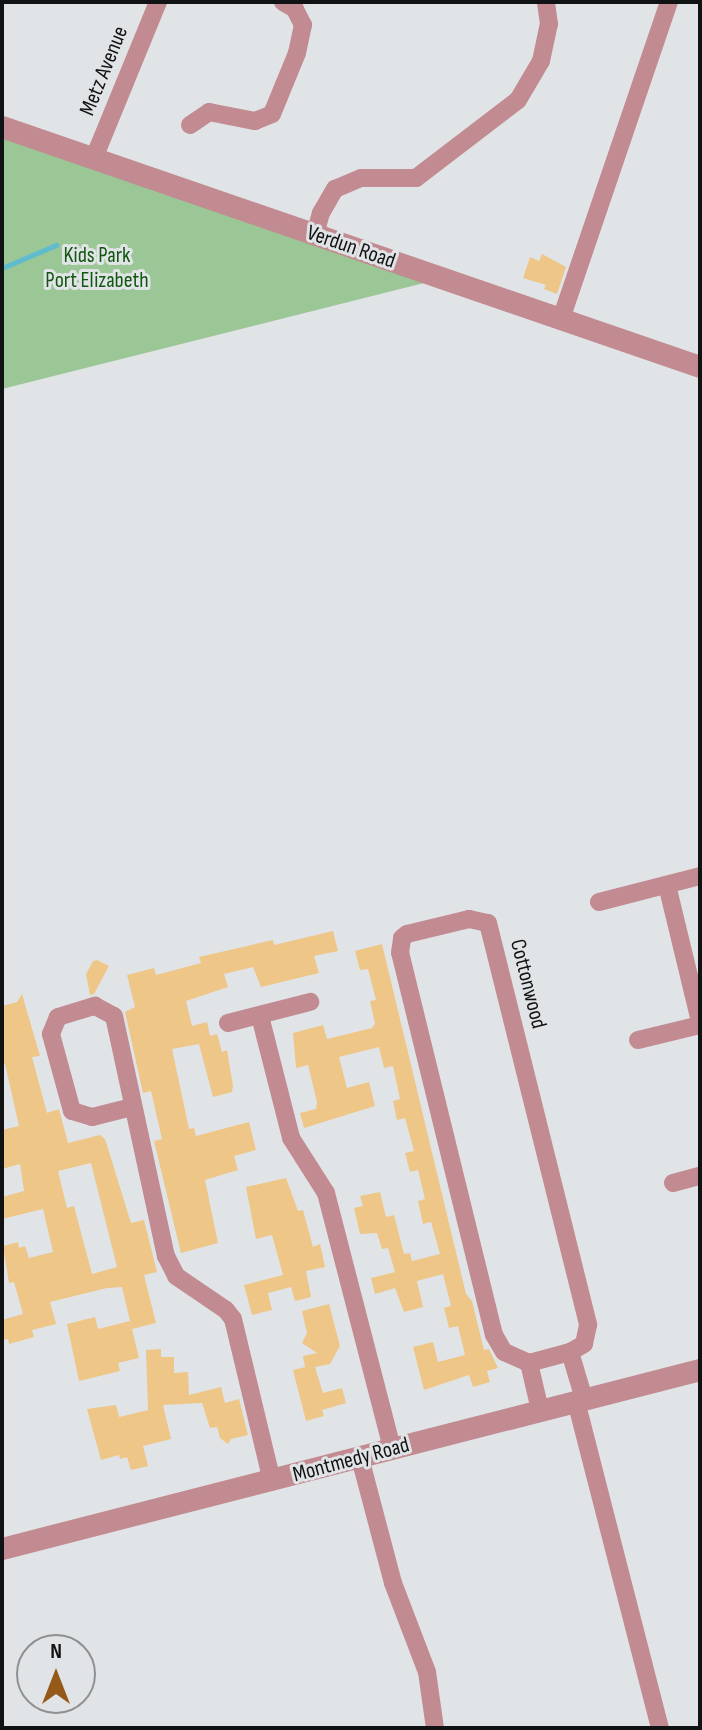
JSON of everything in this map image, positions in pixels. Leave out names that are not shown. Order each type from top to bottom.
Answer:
[{"type":"street","name":"Metz Avenue","points":[[94,158],[158,2]]},
{"type":"street","points":[[190,125],[209,112],[255,121],[272,114],[297,53],[303,25],[295,9],[283,2]]},
{"type":"street","points":[[315,235],[321,213],[335,189],[361,178],[416,178],[518,100],[541,61],[549,24],[546,2]]},
{"type":"street","points":[[561,319],[669,2]]},
{"type":"street","name":"Verdun Road","points":[[2,127],[700,367]]},
{"type":"street","points":[[599,902],[700,876]]},
{"type":"street","points":[[638,1040],[700,1023],[667,885]]},
{"type":"street","name":"Cottonwood","points":[[529,1363],[509,1356],[494,1335],[400,953],[402,938],[407,934],[469,919],[488,923],[588,1325],[584,1344],[570,1352]]},
{"type":"street","points":[[228,1023],[310,1002]]},
{"type":"street","points":[[132,1107],[92,1117],[72,1111],[51,1034],[58,1017],[95,1006],[114,1016],[166,1256],[176,1276],[233,1319],[272,1481]]},
{"type":"street","points":[[260,1016],[291,1138],[326,1193],[392,1449]]},
{"type":"street","points":[[673,1183],[700,1176]]},
{"type":"street","points":[[540,1410],[529,1363],[570,1352],[660,1728]]},
{"type":"street","name":"Montmedy Road","points":[[2,1549],[700,1370]]},
{"type":"street","points":[[360,1458],[393,1583],[427,1672],[435,1728]]},
{"type":"green space","name":"Kids Park Port Elizabeth","points":[[2,134],[432,281],[2,389]]},
{"type":"building","points":[[542,254],[566,267],[557,294],[544,289],[546,285],[523,278],[530,257],[539,261]]},
{"type":"building","points":[[333,931],[338,951],[314,956],[319,973],[261,987],[253,967],[224,974],[228,987],[186,1001],[192,1026],[207,1022],[210,1036],[217,1034],[222,1052],[227,1050],[233,1086],[232,1092],[213,1097],[199,1044],[172,1049],[189,1129],[194,1128],[196,1136],[249,1122],[256,1150],[234,1156],[238,1170],[205,1180],[218,1243],[181,1253],[154,1141],[162,1139],[151,1091],[143,1093],[125,1012],[135,1007],[127,975],[154,968],[156,975],[201,963],[199,957],[273,940],[274,945]]},
{"type":"building","points":[[382,944],[466,1294],[472,1301],[484,1350],[489,1349],[498,1368],[487,1371],[490,1382],[473,1387],[469,1375],[424,1390],[413,1347],[433,1342],[438,1362],[465,1355],[458,1326],[449,1328],[444,1308],[451,1306],[443,1274],[417,1281],[423,1307],[404,1312],[395,1288],[375,1294],[371,1278],[395,1272],[388,1248],[382,1249],[377,1233],[360,1234],[354,1208],[363,1206],[360,1196],[380,1192],[386,1217],[394,1215],[404,1254],[410,1253],[412,1261],[440,1254],[431,1222],[423,1224],[418,1201],[425,1199],[418,1170],[410,1172],[405,1153],[414,1151],[405,1118],[397,1120],[393,1101],[400,1099],[393,1066],[384,1068],[379,1047],[339,1057],[347,1088],[369,1082],[375,1106],[304,1128],[300,1113],[316,1109],[317,1102],[308,1065],[296,1068],[293,1033],[323,1025],[327,1039],[372,1028],[375,1024],[370,1001],[376,1000],[368,969],[360,970],[355,951]]},
{"type":"building","points":[[93,961],[109,966],[94,994],[90,995],[86,974]]},
{"type":"building","points":[[22,994],[40,1056],[32,1057],[47,1113],[59,1109],[68,1143],[100,1135],[105,1139],[131,1223],[144,1220],[157,1272],[144,1275],[156,1323],[132,1329],[122,1287],[107,1288],[50,1302],[56,1324],[32,1330],[34,1337],[9,1344],[8,1339],[2,1340],[2,1320],[23,1314],[14,1282],[9,1283],[3,1246],[18,1242],[19,1248],[25,1246],[29,1258],[53,1252],[43,1209],[2,1219],[2,1197],[24,1191],[20,1164],[2,1169],[2,1130],[19,1126],[5,1064],[2,1065],[2,1006],[17,1002]],"holes":[[[91,1163],[117,1267],[92,1274],[74,1206],[67,1208],[58,1171]]]},
{"type":"building","points":[[286,1178],[298,1211],[303,1210],[313,1247],[320,1244],[325,1267],[306,1271],[311,1297],[295,1301],[291,1287],[268,1293],[272,1310],[252,1315],[244,1285],[283,1275],[272,1235],[256,1239],[246,1187]]},
{"type":"building","points":[[329,1304],[340,1346],[330,1364],[315,1367],[323,1393],[342,1388],[346,1403],[322,1410],[324,1416],[306,1421],[293,1370],[305,1367],[303,1356],[317,1353],[302,1343],[307,1333],[302,1311]]},
{"type":"building","points":[[95,1317],[98,1329],[130,1321],[139,1358],[118,1363],[120,1371],[79,1381],[67,1324]]},
{"type":"building","points":[[161,1349],[161,1357],[174,1357],[174,1373],[188,1372],[189,1395],[221,1387],[225,1403],[239,1399],[248,1435],[231,1439],[228,1444],[220,1438],[217,1427],[210,1428],[202,1403],[163,1405],[171,1439],[143,1446],[148,1466],[131,1470],[127,1457],[120,1459],[119,1455],[101,1460],[87,1409],[116,1405],[119,1417],[148,1410],[146,1350]]},
{"type":"waterway","points":[[2,268],[56,245]]}]
